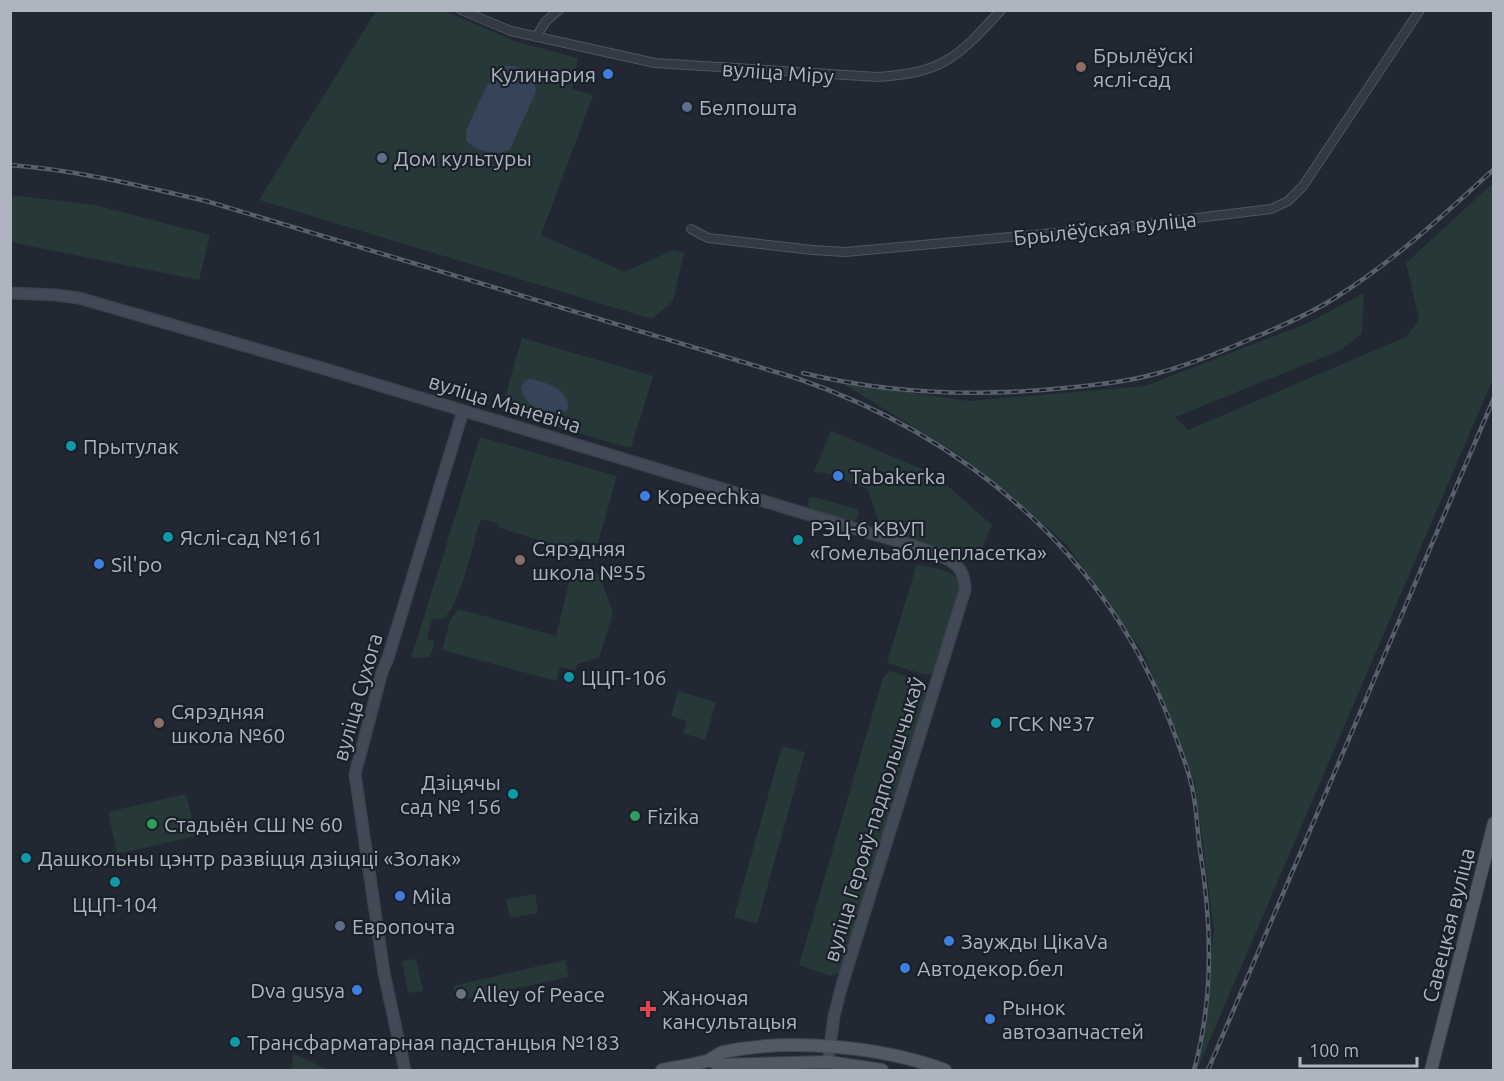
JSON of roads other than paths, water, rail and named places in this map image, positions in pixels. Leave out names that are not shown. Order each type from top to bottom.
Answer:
[{"type":"main road","name":"Савецкая вуліца","points":[[1431,1071],[1494,823]]},
{"type":"main road","points":[[662,1071],[710,1060],[719,1053],[754,1048],[805,1046],[880,1052],[908,1058],[945,1071]]},
{"type":"main road","points":[[710,1060],[719,1065],[827,1066],[882,1071]]},
{"type":"street","name":"вуліца Міру","points":[[461,10],[498,27],[536,38],[666,64],[846,76],[887,76],[922,71],[945,62],[973,41],[1001,10]]},
{"type":"street","points":[[536,38],[546,21],[559,10]]},
{"type":"street","name":"Брылёўская вуліца","points":[[691,229],[708,238],[846,252],[1130,226],[1271,210],[1288,201],[1303,186],[1420,10]]},
{"type":"street","name":"вуліца Маневіча","points":[[10,293],[79,298],[933,553],[956,564],[965,579],[965,590]]},
{"type":"street","name":"вуліца Сухога","points":[[405,1071],[384,974],[355,774],[382,672],[392,647],[463,411]]},
{"type":"street","name":"вуліца Герояў-падпольшчыкаў","points":[[827,1066],[842,986],[965,590]]},
{"type":"water","points":[[505,66],[516,67],[526,72],[533,81],[536,92],[510,149],[500,153],[487,152],[466,140],[466,131],[482,95],[493,77]]},
{"type":"water","points":[[529,379],[548,384],[560,391],[568,402],[566,411],[544,411],[532,405],[523,394],[521,387]]},
{"type":"railway","points":[[10,165],[84,175],[206,201],[796,378],[859,403],[918,433],[973,469],[1024,510],[1070,557],[1110,608],[1144,665],[1172,727],[1190,780],[1195,803],[1209,933],[1208,989],[1194,1070]]},
{"type":"railway","points":[[803,373],[900,389],[966,393],[1088,386],[1133,379],[1168,370],[1241,343],[1297,319],[1328,302],[1399,252],[1494,169]]},
{"type":"railway","points":[[1208,1070],[1494,398]]},
{"type":"place","name":"Брылёўскі яслі-сад","points":[[1081,67]]},
{"type":"place","name":"Кулинария","points":[[608,74]]},
{"type":"place","name":"Белпошта","points":[[687,107]]},
{"type":"place","name":"Дом культуры","points":[[382,158]]},
{"type":"place","name":"Прытулак","points":[[71,446]]},
{"type":"place","name":"Tabakerka","points":[[838,476]]},
{"type":"place","name":"Kopeechka","points":[[645,496]]},
{"type":"place","name":"Яслі-сад №161","points":[[168,537]]},
{"type":"place","name":"РЭЦ-6 КВУП «Гомельаблцепласетка»","points":[[798,540]]},
{"type":"place","name":"Сярэдняя школа №55","points":[[520,560]]},
{"type":"place","name":"Sil'po","points":[[99,564]]},
{"type":"place","name":"ЦЦП-106","points":[[569,677]]},
{"type":"place","name":"Сярэдняя школа №60","points":[[159,723]]},
{"type":"place","name":"ГСК №37","points":[[996,723]]},
{"type":"place","name":"Дзіцячы сад № 156","points":[[513,794]]},
{"type":"place","name":"Fizika","points":[[635,816]]},
{"type":"place","name":"Стадыён СШ № 60","points":[[152,824]]},
{"type":"place","name":"Дашкольны цэнтр развіцця дзіцяці «Золак»","points":[[26,858]]},
{"type":"place","name":"ЦЦП-104","points":[[115,882]]},
{"type":"place","name":"Mila","points":[[400,896]]},
{"type":"place","name":"Европочта","points":[[340,926]]},
{"type":"place","name":"Заужды ЦікаVа","points":[[949,941]]},
{"type":"place","name":"Автодекор.бел","points":[[905,968]]},
{"type":"place","name":"Dva gusya","points":[[357,990]]},
{"type":"place","name":"Alley of Peace","points":[[461,994]]},
{"type":"place","name":"Жаночая кансультацыя","points":[[648,1009]]},
{"type":"place","name":"Рынок автозапчастей","points":[[990,1019]]},
{"type":"place","name":"Трансфарматарная падстанцыя №183","points":[[235,1042]]}]
